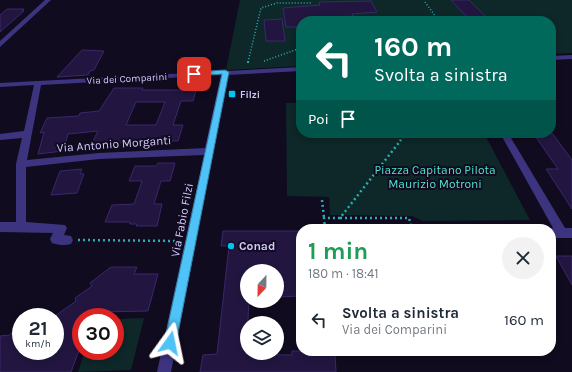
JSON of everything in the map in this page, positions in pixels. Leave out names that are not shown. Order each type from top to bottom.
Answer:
[{"type":"street","points":[[0,46],[48,0]]},
{"type":"street","points":[[556,58],[572,57]]},
{"type":"street","name":"Via dei Comparini","points":[[0,85],[296,69]]},
{"type":"street","name":"Via Fabio Filzi","points":[[164,372],[225,72]]},
{"type":"street","points":[[21,227],[22,164],[38,83]]},
{"type":"street","name":"Via dei Comparini","points":[[0,89],[26,84]]},
{"type":"street","points":[[0,137],[28,134]]},
{"type":"street","points":[[507,138],[562,233]]},
{"type":"street","name":"Via Antonio Morganti","points":[[22,164],[99,156],[209,151]]},
{"type":"street","points":[[0,227],[60,228],[56,239],[67,240]]},
{"type":"path","points":[[425,2],[435,16]]},
{"type":"path","points":[[247,67],[261,8],[276,3],[312,3]]},
{"type":"path","points":[[261,62],[296,50]]},
{"type":"path","points":[[340,218],[402,138]]},
{"type":"path","points":[[322,200],[325,224]]},
{"type":"path","points":[[324,218],[408,218],[410,224]]},
{"type":"path","points":[[67,240],[191,241]]},
{"type":"green space","points":[[240,0],[572,0],[572,53],[556,54],[556,16],[296,16],[296,66],[226,70]]},
{"type":"green space","name":"Piazza Capitano Pilota Maurizio Motroni","points":[[286,103],[296,103],[296,138],[487,138],[530,220],[423,221],[412,216],[330,215],[329,197],[287,196]]},
{"type":"green space","points":[[144,318],[131,370],[78,372],[82,360],[124,360],[124,319]]},
{"type":"building","points":[[451,0],[469,0],[485,16],[466,16]]},
{"type":"building","points":[[371,1],[377,12],[352,14],[353,16],[296,16],[296,27],[286,27],[283,8],[320,5],[319,2]]},
{"type":"building","points":[[7,9],[24,9],[22,11],[24,11],[0,32],[0,15]]},
{"type":"building","points":[[282,19],[285,41],[266,41],[264,20]]},
{"type":"building","points":[[82,50],[104,51],[94,70],[90,71],[88,75],[57,77]]},
{"type":"building","points":[[114,88],[143,88],[142,90],[196,90],[193,101],[181,101],[173,125],[183,125],[178,141],[92,143],[98,131],[68,134],[63,151],[38,154],[44,132],[40,133],[47,118],[79,116],[80,113],[99,111]],"holes":[[[136,102],[165,102],[156,125],[126,125]]]},
{"type":"building","points":[[536,138],[556,138],[572,160],[572,209],[546,169],[558,169]]},
{"type":"building","points":[[158,163],[175,163],[170,181],[161,181],[154,204],[162,204],[157,226],[136,226],[137,224],[130,224],[130,222],[105,222],[112,205],[134,204],[142,181],[129,181],[135,166],[156,166]]},
{"type":"building","points":[[82,169],[80,174],[84,174],[77,193],[51,195],[60,171]]},
{"type":"building","points":[[223,231],[296,231],[296,296],[284,297],[284,264],[240,264],[240,308],[249,308],[248,316],[240,316],[240,360],[284,360],[284,355],[292,355],[292,351],[296,351],[296,356],[335,356],[336,372],[200,372],[203,355],[217,354],[229,246],[221,246]]},
{"type":"building","points":[[556,256],[572,256],[572,285]]},
{"type":"building","points":[[111,267],[137,267],[134,274],[158,274],[148,311],[124,312],[124,308],[72,308],[72,360],[75,360],[71,372],[0,372],[0,336],[10,335],[12,332],[12,360],[64,360],[64,310],[76,301],[75,298],[92,286],[90,283]]},
{"type":"place","name":"Filzi","points":[[232,94]]},
{"type":"place","name":"Conad","points":[[231,246]]},
{"type":"route","points":[[170,343],[225,72],[194,74]]}]
